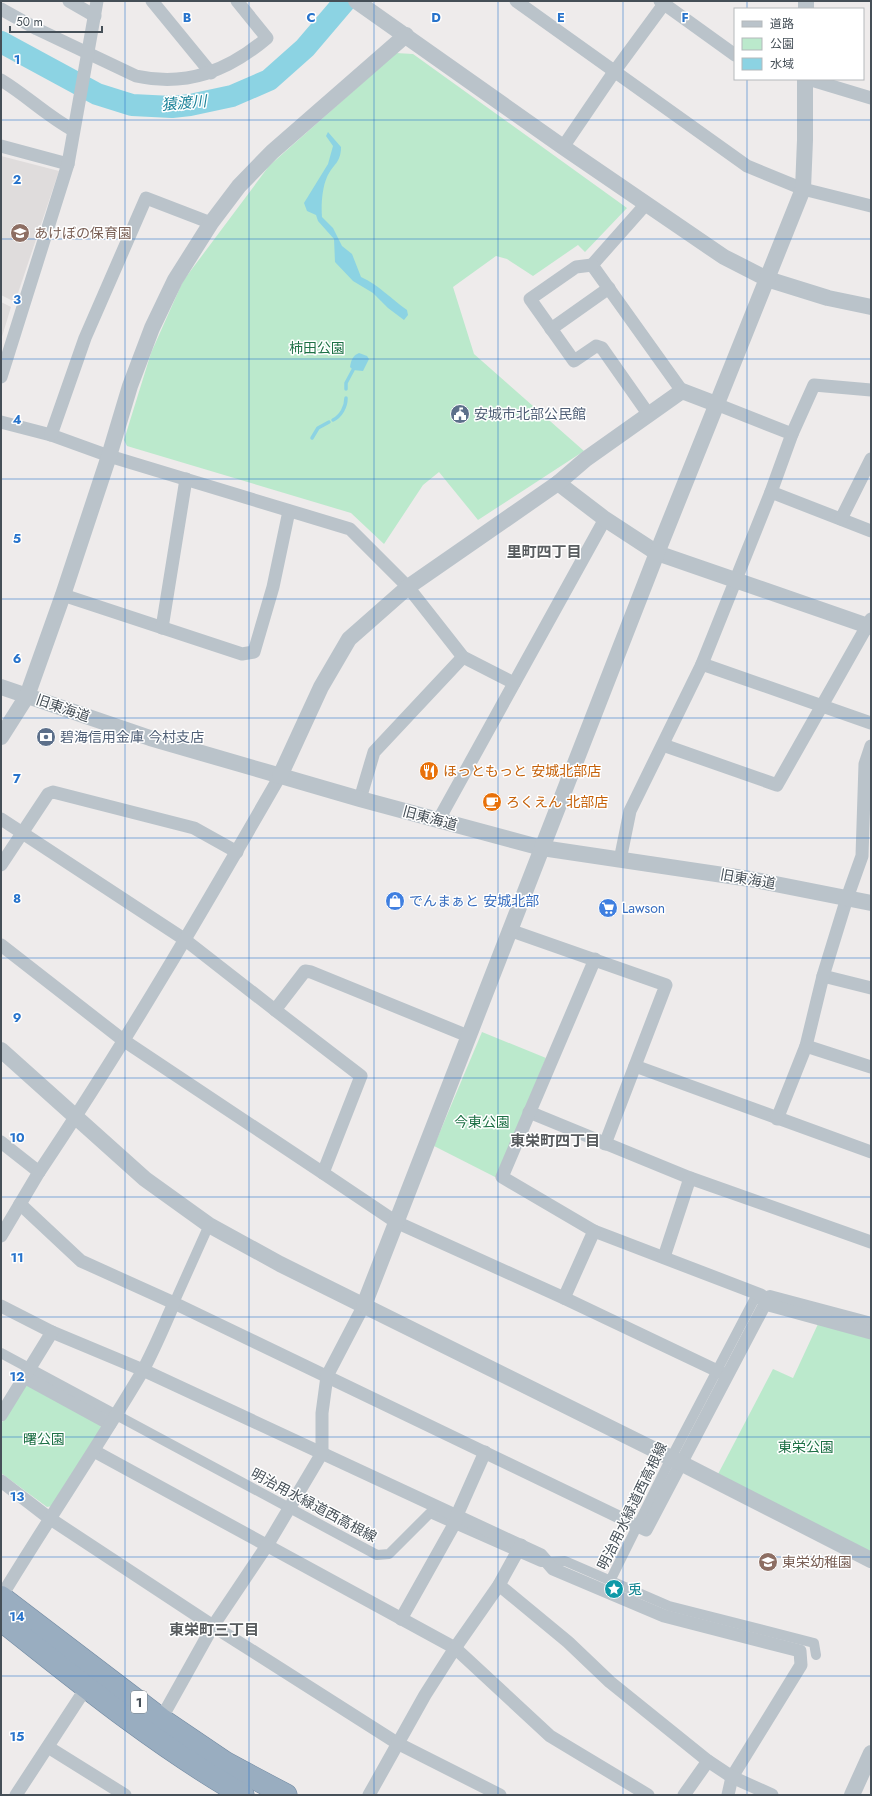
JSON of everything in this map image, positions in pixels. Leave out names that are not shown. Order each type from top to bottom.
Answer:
[{"type":"highway","name":"1","points":[[1,1597],[161,1719],[226,1763],[286,1795]]},
{"type":"highway","name":"1","points":[[1,1620],[86,1688],[188,1762],[242,1795]]},
{"type":"street","points":[[69,1],[95,16]]},
{"type":"street","points":[[1,377],[68,164],[98,1]]},
{"type":"street","points":[[152,1],[211,73]]},
{"type":"street","points":[[1,9],[87,57],[136,76],[150,79],[185,78],[211,73],[249,53],[267,38],[237,1]]},
{"type":"street","points":[[516,1],[747,166],[803,189],[871,206]]},
{"type":"street","points":[[563,147],[662,3],[734,54]]},
{"type":"street","points":[[362,5],[563,147],[724,257],[767,279],[828,298],[871,307]]},
{"type":"street","points":[[1,737],[27,696],[63,595],[109,456],[130,386],[152,328],[175,280],[211,223],[239,186],[272,152],[406,35]]},
{"type":"street","points":[[1,80],[20,92],[58,122],[74,125]]},
{"type":"street","points":[[161,1719],[213,1626],[268,1544],[322,1453],[322,1413],[327,1376],[364,1305],[657,553],[803,189],[805,80]]},
{"type":"street","points":[[811,80],[871,98]]},
{"type":"street","points":[[1,146],[68,164]]},
{"type":"street","points":[[51,435],[84,338],[146,198],[211,223]]},
{"type":"street","points":[[646,204],[592,264],[576,267],[530,299],[574,362],[596,346],[602,348],[649,415]]},
{"type":"street","points":[[592,264],[682,391],[792,434]]},
{"type":"street","points":[[551,329],[608,288]]},
{"type":"street","points":[[620,860],[630,811],[702,664],[771,492],[792,434],[814,385],[871,390]]},
{"type":"street","points":[[1,1236],[76,1117],[237,852],[280,776],[321,687],[349,639],[408,587],[558,483],[586,459],[682,391]]},
{"type":"street","points":[[1,422],[51,435],[109,456],[350,529],[408,587],[463,657],[514,683]]},
{"type":"street","points":[[841,519],[871,459]]},
{"type":"street","points":[[162,628],[186,479]]},
{"type":"street","points":[[558,483],[605,519],[657,553],[736,581],[870,623],[777,785],[663,745]]},
{"type":"street","points":[[771,492],[871,531]]},
{"type":"street","points":[[63,595],[242,654],[254,652],[273,588],[289,511]]},
{"type":"street","points":[[438,821],[605,519]]},
{"type":"street","points":[[360,800],[374,752],[463,657]]},
{"type":"street","points":[[702,664],[871,723]]},
{"type":"street","name":"旧東海道","points":[[1,687],[150,738],[360,800],[542,848],[750,879],[871,903]]},
{"type":"street","points":[[777,1118],[806,1046],[823,976],[847,898],[862,856],[865,764],[871,746]]},
{"type":"street","points":[[1,865],[48,794],[53,792],[194,828],[237,852]]},
{"type":"street","points":[[1,819],[184,939],[360,1076],[323,1173]]},
{"type":"street","points":[[510,930],[666,985],[605,1144]]},
{"type":"street","points":[[1,945],[123,1040],[396,1222],[564,1298],[722,1373]]},
{"type":"street","points":[[595,959],[502,1177],[594,1231],[761,1296],[763,1301],[871,1333]]},
{"type":"street","points":[[275,1010],[305,971],[311,972],[468,1036]]},
{"type":"street","points":[[823,976],[871,988]]},
{"type":"street","points":[[806,1046],[871,1067]]},
{"type":"street","points":[[1,1050],[145,1179],[208,1225],[280,1264],[676,1460],[871,1560]]},
{"type":"street","points":[[635,1066],[871,1152]]},
{"type":"street","points":[[529,1112],[690,1178],[871,1242]]},
{"type":"street","points":[[1,1142],[40,1172]]},
{"type":"street","points":[[664,1257],[690,1178]]},
{"type":"street","points":[[20,1204],[81,1261],[174,1303],[646,1530],[676,1460],[722,1373],[763,1301],[770,1295],[871,1322]]},
{"type":"street","points":[[1,1597],[49,1518],[94,1451],[142,1370],[174,1303],[208,1225]]},
{"type":"street","points":[[564,1298],[594,1231]]},
{"type":"street","points":[[1,1306],[52,1332],[142,1370],[322,1453],[456,1520],[519,1548],[541,1554],[553,1569],[664,1616],[800,1651],[801,1666],[732,1777],[728,1795]]},
{"type":"street","points":[[1,1415],[52,1332]]},
{"type":"street","points":[[1,1353],[27,1373],[112,1420]]},
{"type":"street","name":"明治用水緑道西高根線","points":[[112,1420],[290,1508],[377,1554],[389,1554],[430,1513],[456,1520]]},
{"type":"street","points":[[94,1451],[268,1544],[401,1620],[455,1648],[550,1736],[648,1795]]},
{"type":"street","points":[[401,1620],[456,1520],[485,1452]]},
{"type":"street","points":[[1,1481],[49,1518],[213,1626],[397,1743],[500,1795]]},
{"type":"street","name":"明治用水緑道西高根線","points":[[548,1562],[565,1561],[610,1581],[637,1525]]},
{"type":"street","points":[[369,1795],[397,1743],[455,1648],[499,1586],[519,1548]]},
{"type":"street","points":[[610,1581],[669,1606],[814,1643],[816,1655]]},
{"type":"street","points":[[499,1586],[568,1642],[610,1682],[708,1761],[732,1777],[772,1795]]},
{"type":"street","points":[[16,1795],[86,1688]]},
{"type":"street","points":[[48,1747],[125,1795]]},
{"type":"street","points":[[852,1795],[871,1753]]},
{"type":"street","points":[[684,1795],[708,1761]]},
{"type":"shaded area","name":"あけぼの保育園","points":[[1,156],[59,171],[15,302],[1,295]]},
{"type":"shaded area","points":[[1,302],[11,307],[1,340]]},
{"type":"green space","name":"柿田公園","points":[[396,53],[413,54],[627,208],[585,252],[578,245],[533,276],[507,259],[496,256],[453,287],[474,354],[584,451],[478,520],[439,472],[423,485],[384,544],[351,513],[127,446],[124,440],[151,353],[183,281],[269,166]]},
{"type":"green space","name":"今東公園","points":[[482,1032],[546,1058],[497,1178],[434,1146]]},
{"type":"green space","name":"東栄公園","points":[[818,1324],[871,1337],[871,1555],[717,1476],[773,1369],[793,1378]]},
{"type":"green space","name":"曙公園","points":[[31,1384],[100,1421],[101,1428],[52,1506],[47,1507],[1,1473],[1,1424],[25,1386]]},
{"type":"water","points":[[328,132],[341,147],[341,152],[340,157],[325,181],[322,197],[322,217],[333,228],[342,246],[352,254],[361,277],[379,288],[407,310],[408,315],[404,320],[388,308],[373,293],[353,281],[335,262],[334,239],[318,221],[316,215],[307,211],[304,203],[328,164],[333,146],[326,136]]},
{"type":"water","points":[[359,353],[367,356],[369,359],[363,371],[353,370],[350,367],[353,357]]},
{"type":"waterway","name":"猿渡川","points":[[1,42],[97,94],[132,105],[172,107],[190,105],[232,96],[269,80],[305,48],[345,1]]},
{"type":"waterway","points":[[346,389],[346,383],[353,370]]},
{"type":"waterway","points":[[333,420],[342,411],[346,398]]},
{"type":"waterway","points":[[312,438],[318,428],[329,422]]},
{"type":"place","name":"あけぼの保育園","points":[[20,233]]},
{"type":"place","name":"安城市北部公民館","points":[[460,414]]},
{"type":"place","name":"碧海信用金庫 今村支店","points":[[46,737]]},
{"type":"place","name":"ほっともっと 安城北部店","points":[[429,771]]},
{"type":"place","name":"ろくえん 北部店","points":[[492,802]]},
{"type":"place","name":"でんまぁと 安城北部","points":[[395,901]]},
{"type":"place","name":"Lawson","points":[[608,908]]},
{"type":"place","name":"東栄幼稚園","points":[[768,1562]]},
{"type":"place","name":"兎","points":[[614,1589]]},
{"type":"district","name":"里町四丁目","points":[[544,552]]},
{"type":"district","name":"東栄町四丁目","points":[[555,1141]]},
{"type":"district","name":"東栄町三丁目","points":[[214,1630]]}]
